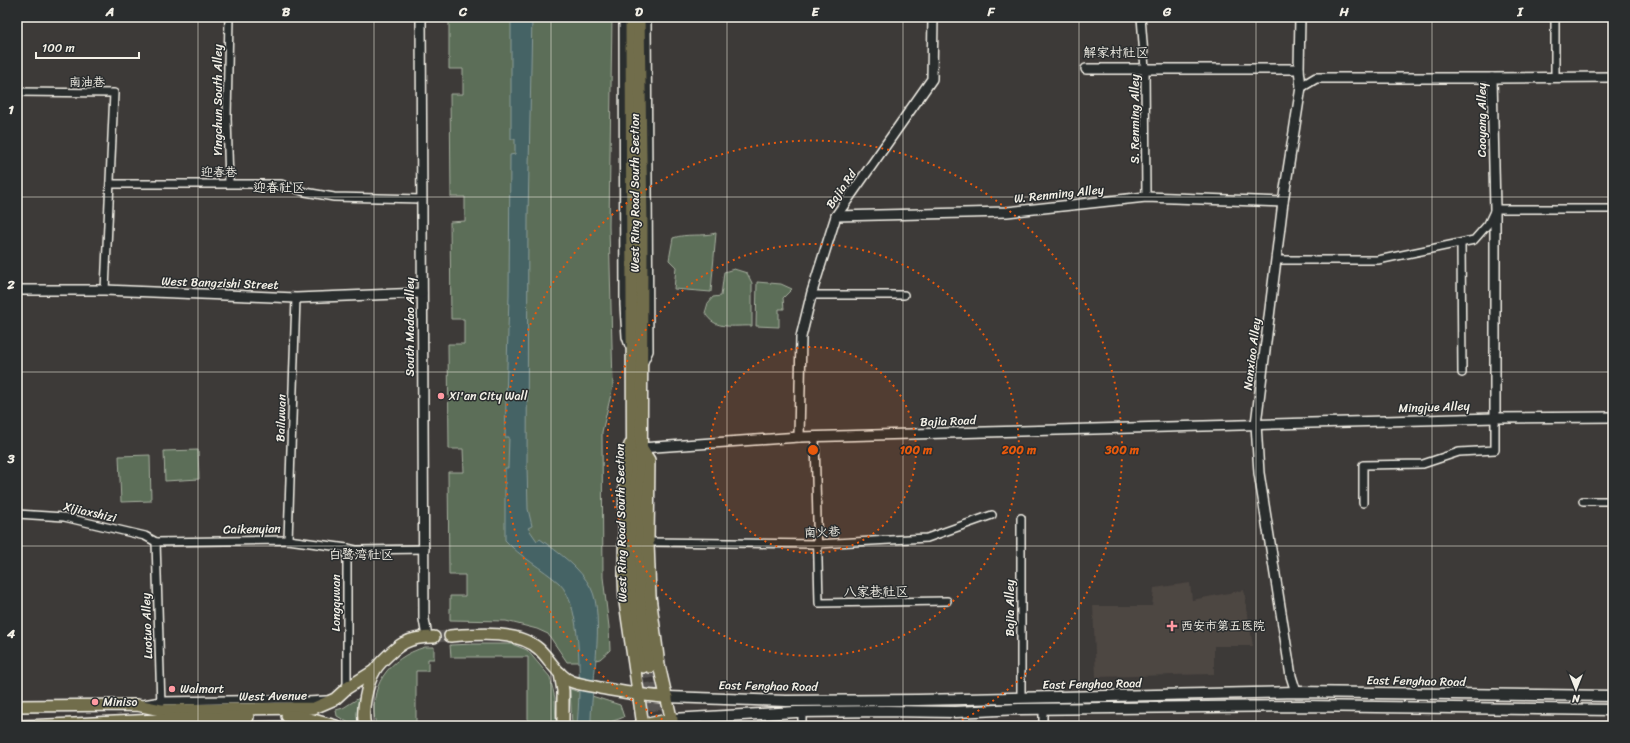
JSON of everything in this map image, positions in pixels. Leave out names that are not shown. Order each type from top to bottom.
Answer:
[{"type":"main road","name":"West Ring Road South Section","points":[[631,17],[633,593],[646,667],[641,593],[642,368],[639,17]]},
{"type":"main road","points":[[633,434],[625,460],[624,578],[625,602],[642,726]]},
{"type":"main road","points":[[641,448],[649,460],[648,542],[650,596],[654,633],[659,664],[673,724]]},
{"type":"main road","points":[[450,636],[480,634],[508,636],[526,640],[538,648],[560,673],[563,691],[563,726]]},
{"type":"main road","points":[[366,726],[364,700],[374,671],[403,643],[412,639],[430,637]]},
{"type":"main road","name":"West Avenue","points":[[17,706],[137,705],[314,708],[335,699],[347,688],[374,671]]},
{"type":"main road","name":"East Fenghao Road","points":[[560,673],[572,682],[639,696],[786,700],[1021,698],[1296,692],[1613,696]]},
{"type":"main road","name":"East Fenghao Road","points":[[642,726],[802,712],[956,712],[1043,709],[1300,706],[1613,710]]},
{"type":"main road","name":"West Avenue","points":[[18,726],[96,724],[173,718],[298,716],[315,723],[336,726]]},
{"type":"street","name":"Yingchun South Alley","points":[[229,17],[227,118],[229,183]]},
{"type":"street","name":"South Madao Alley","points":[[421,17],[424,618],[430,637]]},
{"type":"street","name":"West Ring Road South Section","points":[[622,17],[624,311],[626,337],[631,354]]},
{"type":"street","name":"West Ring Road South Section","points":[[642,368],[649,350],[647,17]]},
{"type":"street","name":"Bajia Rd","points":[[800,437],[801,337],[811,295],[836,216],[932,79],[933,17]]},
{"type":"street","name":"S. Renming Alley","points":[[1141,17],[1146,69],[1146,197]]},
{"type":"street","name":"Nanxiao Alley","points":[[1296,692],[1291,676],[1259,473],[1256,424],[1283,202],[1301,87],[1299,69],[1300,17]]},
{"type":"street","points":[[1555,17],[1555,77]]},
{"type":"street","points":[[1086,69],[1299,69]]},
{"type":"street","name":"Caoyang Alley","points":[[1495,418],[1495,209],[1492,78],[1613,77]]},
{"type":"street","points":[[1301,87],[1316,78],[1492,78]]},
{"type":"street","name":"南油巷","points":[[17,92],[114,93],[110,184]]},
{"type":"street","name":"迎春巷","points":[[110,184],[281,184],[305,192],[334,197],[422,199]]},
{"type":"street","points":[[106,290],[110,184]]},
{"type":"street","name":"W. Renming Alley","points":[[836,216],[1007,212],[1146,197],[1283,202]]},
{"type":"street","points":[[1495,209],[1613,209]]},
{"type":"street","name":"Caoyang Alley","points":[[1276,260],[1378,260],[1474,240],[1488,224],[1495,209]]},
{"type":"street","points":[[1461,243],[1462,373]]},
{"type":"street","name":"West Bangzishi Street","points":[[17,290],[106,290],[296,298],[422,292]]},
{"type":"street","points":[[811,295],[904,295]]},
{"type":"street","name":"Bailuwan","points":[[288,540],[296,298]]},
{"type":"street","name":"Mingjue Alley","points":[[1256,424],[1613,416]]},
{"type":"street","points":[[1363,503],[1363,465],[1423,464],[1459,452],[1495,450],[1495,418]]},
{"type":"street","name":"Bajia Road","points":[[641,448],[800,437],[1256,424]]},
{"type":"street","points":[[815,437],[819,603],[947,601]]},
{"type":"street","points":[[1583,501],[1613,501]]},
{"type":"street","name":"Xijiaxshizi","points":[[17,514],[64,516],[145,536],[156,542]]},
{"type":"street","name":"南火巷","points":[[648,542],[817,544],[927,538],[992,516]]},
{"type":"street","name":"Bajia Alley","points":[[1021,518],[1021,698]]},
{"type":"street","name":"Caikenyian","points":[[156,542],[288,540],[347,548]]},
{"type":"street","name":"Luotuo Alley","points":[[156,542],[161,706]]},
{"type":"street","points":[[347,548],[356,550],[424,549]]},
{"type":"street","name":"Longquwan","points":[[347,548],[347,688]]},
{"type":"street","points":[[1043,709],[1043,726]]},
{"type":"street","points":[[802,712],[802,726]]},
{"type":"street","points":[[142,721],[163,726]]},
{"type":"street","points":[[231,726],[315,723]]},
{"type":"shaded area","name":"西安市第五医院","points":[[1190,583],[1192,600],[1244,590],[1253,646],[1214,646],[1214,674],[1096,677],[1093,606],[1152,606],[1154,588]]},
{"type":"green space","points":[[449,17],[612,17],[609,226],[613,386],[602,432],[603,577],[610,650],[600,659],[587,662],[567,662],[548,634],[537,629],[506,621],[450,620],[450,596],[465,596],[465,575],[449,575],[448,472],[464,472],[463,449],[449,449],[448,344],[464,344],[464,319],[451,319],[450,222],[465,221],[465,197],[451,197],[450,94],[463,94],[463,69],[449,69]]},
{"type":"green space","points":[[716,233],[711,292],[674,289],[676,267],[669,260],[673,238]]},
{"type":"green space","points":[[734,269],[747,273],[752,283],[752,326],[719,325],[709,319],[705,313],[708,303],[713,297],[721,296],[724,272]]},
{"type":"green space","points":[[757,282],[781,284],[792,289],[783,298],[784,309],[779,309],[779,327],[756,326]]},
{"type":"green space","points":[[198,450],[199,479],[165,481],[164,451]]},
{"type":"green space","points":[[150,455],[151,501],[121,502],[119,456]]},
{"type":"green space","points":[[512,644],[527,650],[550,677],[555,698],[556,726],[528,726],[528,657],[451,657],[450,645]]},
{"type":"green space","points":[[425,647],[434,647],[434,659],[428,659],[428,671],[416,671],[416,726],[376,726],[374,712],[375,699],[383,676],[400,658]]},
{"type":"green space","points":[[570,689],[620,705],[624,717],[599,724],[572,726]]},
{"type":"green space","points":[[359,698],[360,726],[354,726],[337,716],[336,710],[343,708]]},
{"type":"water","points":[[511,17],[532,17],[528,217],[527,467],[528,509],[532,526],[528,528],[537,541],[540,539],[575,567],[591,588],[595,601],[597,635],[591,726],[577,726],[579,693],[578,651],[573,611],[567,594],[559,583],[517,552],[505,540],[505,468],[508,468],[509,437],[505,437],[509,295],[510,155],[515,154],[515,139],[511,139]]},
{"type":"tunnel","points":[[434,637],[450,636]]},
{"type":"tunnel","points":[[643,667],[651,726]]},
{"type":"tunnel","points":[[650,667],[660,726]]},
{"type":"place","name":"Xi'an City Wall","points":[[441,396]]},
{"type":"place","name":"西安市第五医院","points":[[1172,626]]},
{"type":"place","name":"Walmart","points":[[172,689]]},
{"type":"place","name":"Miniso","points":[[95,702]]},
{"type":"district","name":"解家村社区","points":[[1116,52]]},
{"type":"district","name":"迎春社区","points":[[279,187]]},
{"type":"district","name":"白鹭湾社区","points":[[361,554]]},
{"type":"district","name":"八家巷社区","points":[[876,591]]}]
